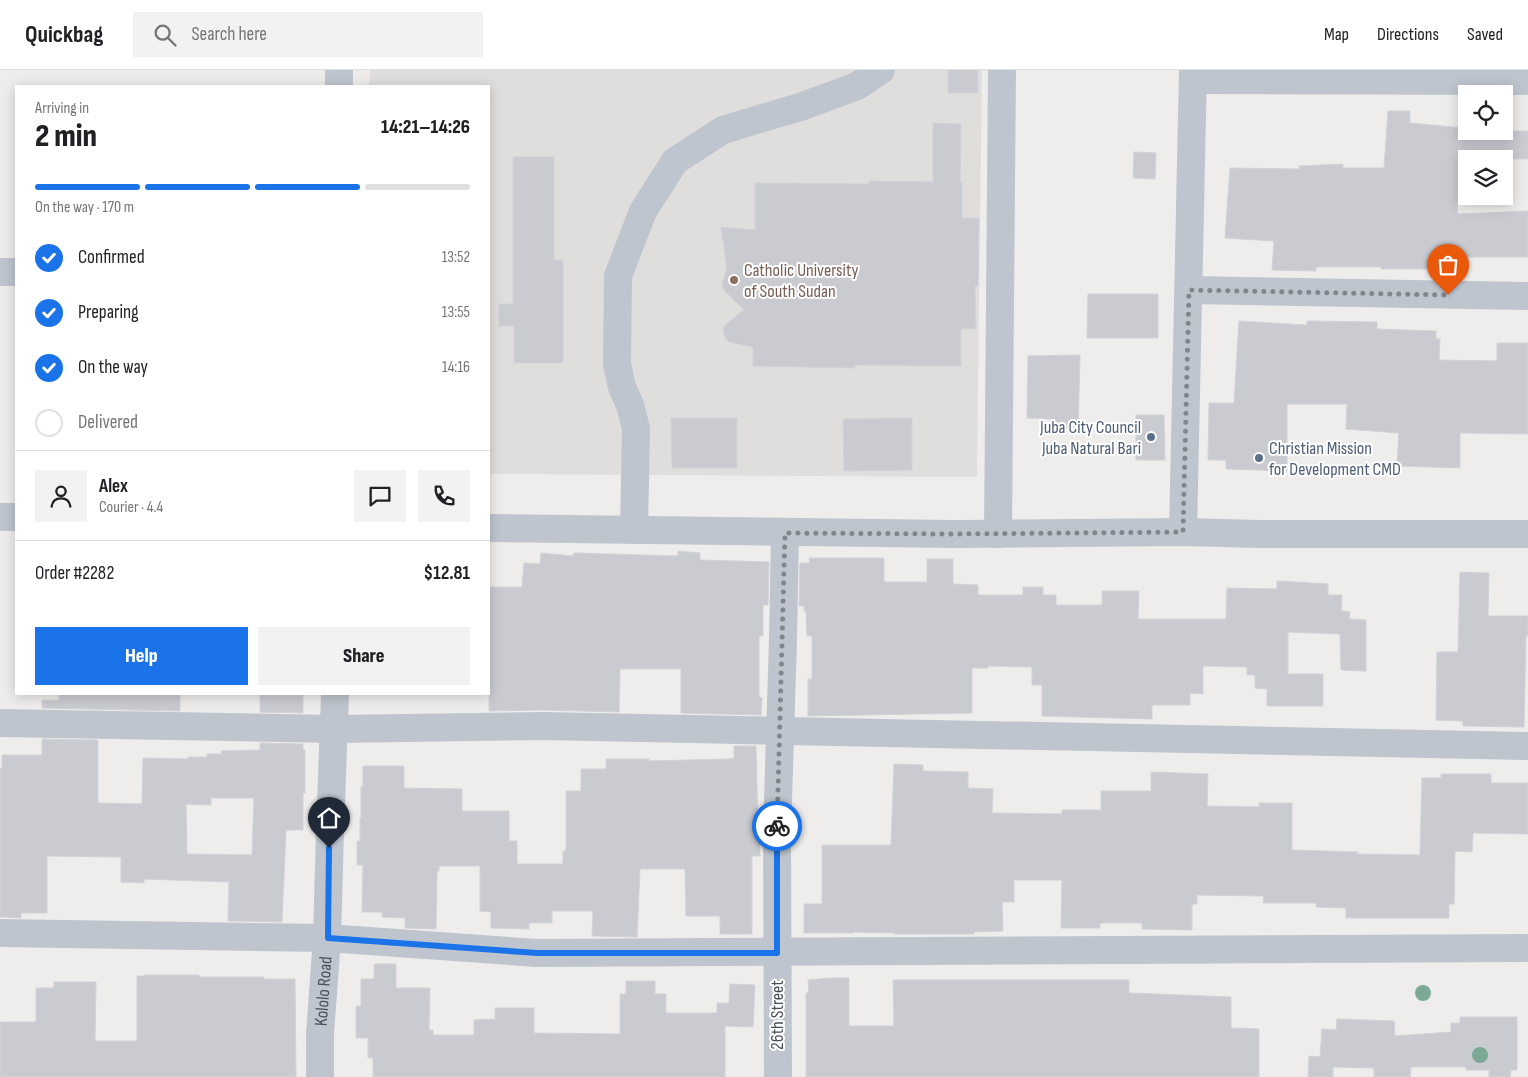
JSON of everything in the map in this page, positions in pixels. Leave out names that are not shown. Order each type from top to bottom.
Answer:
[{"type":"street","points":[[339,70],[339,85]]},
{"type":"street","points":[[634,530],[636,428],[630,405],[622,387],[617,364],[618,276],[643,211],[675,161],[723,130],[803,106],[857,86],[881,70]]},
{"type":"street","points":[[998,534],[1002,70]]},
{"type":"street","points":[[1183,532],[1193,75],[1528,81]]},
{"type":"street","points":[[0,272],[15,272]]},
{"type":"street","points":[[1189,290],[1528,296]]},
{"type":"street","points":[[0,517],[15,517]]},
{"type":"street","points":[[490,528],[785,533],[998,534],[1183,532],[1528,534]]},
{"type":"street","name":"26th Street","points":[[778,1077],[777,832],[785,533]]},
{"type":"street","name":"Kololo Road","points":[[320,1077],[320,1034],[328,938],[335,695]]},
{"type":"street","points":[[0,724],[334,729],[544,726],[1528,746]]},
{"type":"street","points":[[0,933],[328,938],[537,953],[1528,948]]},
{"type":"shaded area","name":"Catholic University of South Sudan","points":[[370,70],[982,70],[977,477],[490,474],[490,85],[369,85]]},
{"type":"building","points":[[948,70],[978,70],[978,93],[948,93]]},
{"type":"building","points":[[1388,111],[1410,111],[1410,123],[1458,128],[1458,140],[1513,140],[1513,131],[1528,131],[1528,159],[1513,159],[1513,150],[1458,150],[1457,214],[1528,211],[1528,257],[1453,257],[1453,269],[1316,267],[1316,271],[1272,270],[1274,241],[1225,238],[1230,168],[1299,169],[1299,166],[1343,164],[1343,168],[1384,168]]},
{"type":"building","points":[[933,123],[961,124],[960,182],[962,182],[962,218],[979,218],[978,286],[975,286],[976,329],[961,329],[961,366],[855,365],[855,368],[753,366],[753,347],[729,342],[723,331],[725,325],[744,310],[724,290],[722,284],[727,268],[721,227],[755,230],[755,183],[869,184],[869,181],[933,182]]},
{"type":"building","points":[[1134,152],[1156,153],[1155,179],[1133,178]]},
{"type":"building","points":[[513,157],[554,157],[554,260],[563,260],[563,363],[514,363],[514,326],[499,326],[499,304],[513,304]]},
{"type":"building","points":[[1088,294],[1158,294],[1158,338],[1087,338]]},
{"type":"building","points":[[1239,321],[1307,325],[1307,321],[1377,322],[1377,329],[1436,331],[1436,339],[1440,339],[1439,360],[1497,361],[1497,343],[1528,343],[1528,434],[1460,433],[1460,468],[1397,466],[1399,433],[1346,429],[1347,404],[1287,404],[1287,471],[1226,469],[1226,460],[1208,460],[1209,403],[1234,403]]},
{"type":"building","points":[[1080,355],[1078,429],[1051,429],[1051,419],[1027,418],[1028,356]]},
{"type":"building","points":[[1136,415],[1164,415],[1165,460],[1136,460]]},
{"type":"building","points":[[671,418],[737,418],[737,468],[672,468]]},
{"type":"building","points":[[912,418],[912,470],[844,471],[843,419]]},
{"type":"building","points":[[678,551],[700,553],[700,560],[769,562],[768,605],[763,605],[763,636],[759,636],[759,697],[762,698],[761,715],[681,713],[681,669],[620,669],[619,712],[489,711],[490,587],[522,587],[524,563],[540,564],[541,553],[573,556],[574,553],[678,556]]},
{"type":"building","points":[[809,558],[884,558],[884,582],[927,582],[927,559],[953,559],[953,584],[978,585],[978,595],[1023,595],[1023,587],[1043,587],[1043,595],[1056,595],[1056,605],[1102,605],[1102,591],[1139,591],[1138,619],[1226,619],[1227,588],[1277,589],[1277,581],[1328,584],[1328,595],[1342,595],[1341,611],[1350,612],[1349,619],[1366,620],[1366,671],[1341,670],[1340,634],[1288,632],[1288,674],[1323,674],[1323,706],[1267,706],[1267,689],[1255,688],[1255,675],[1247,675],[1247,667],[1203,666],[1203,694],[1190,693],[1190,705],[1152,705],[1152,719],[1042,716],[1042,685],[1032,685],[1032,667],[988,666],[988,668],[972,668],[972,713],[808,716],[808,679],[812,679],[812,636],[807,636],[804,606],[799,606],[800,563],[810,563]]},
{"type":"building","points":[[1460,572],[1489,573],[1488,616],[1528,616],[1524,727],[1463,726],[1463,721],[1436,720],[1437,652],[1458,652]]},
{"type":"building","points":[[59,695],[180,695],[180,711],[42,708],[42,700],[59,700]]},
{"type":"building","points":[[260,695],[303,695],[303,713],[260,712]]},
{"type":"building","points":[[42,739],[98,740],[98,803],[142,804],[143,758],[188,759],[188,757],[207,757],[207,754],[222,754],[221,751],[260,750],[260,743],[303,744],[303,750],[305,750],[305,793],[303,793],[303,830],[286,830],[282,922],[228,921],[229,882],[144,879],[144,883],[121,882],[121,857],[47,856],[47,913],[21,913],[21,918],[0,917],[0,768],[2,768],[2,755],[42,755]],"holes":[[[211,798],[254,798],[252,855],[187,854],[186,804],[211,805]]]},
{"type":"building","points":[[734,746],[756,746],[760,856],[752,856],[752,934],[720,934],[720,916],[686,916],[685,869],[640,869],[637,937],[592,936],[593,911],[552,911],[552,923],[529,923],[529,929],[491,928],[491,912],[480,911],[480,866],[439,866],[439,871],[437,871],[436,929],[405,928],[405,918],[382,917],[382,912],[362,912],[363,865],[357,865],[357,841],[360,841],[363,766],[404,766],[404,788],[462,789],[462,811],[509,811],[509,841],[517,841],[517,864],[563,864],[563,851],[566,851],[566,791],[581,791],[581,769],[606,769],[606,759],[649,759],[649,761],[729,759],[734,758]]},
{"type":"building","points":[[894,764],[923,765],[923,771],[968,772],[968,788],[993,789],[992,813],[1062,814],[1062,810],[1101,810],[1101,791],[1151,791],[1151,772],[1208,774],[1207,806],[1259,807],[1259,803],[1292,803],[1292,850],[1358,852],[1358,854],[1420,855],[1422,778],[1441,778],[1441,774],[1491,774],[1491,783],[1528,783],[1528,834],[1473,833],[1472,852],[1455,851],[1454,904],[1449,904],[1449,918],[1346,918],[1346,908],[1316,907],[1316,903],[1263,903],[1264,896],[1197,895],[1197,904],[1192,904],[1192,930],[1142,929],[1142,923],[1100,923],[1100,928],[1061,928],[1062,880],[1014,880],[1014,902],[1002,902],[1003,931],[974,932],[974,934],[804,933],[804,904],[822,904],[822,845],[891,845]]},
{"type":"building","points":[[374,964],[396,964],[396,988],[430,988],[429,1030],[433,1030],[433,1035],[474,1035],[474,1020],[495,1019],[495,1008],[534,1008],[534,1033],[620,1034],[620,994],[626,994],[626,981],[655,981],[655,994],[666,994],[666,1013],[717,1013],[717,1003],[729,1003],[730,984],[755,985],[753,1027],[725,1026],[725,1077],[373,1077],[373,1058],[368,1058],[368,1038],[356,1038],[356,1006],[361,1006],[361,979],[374,979]]},
{"type":"building","points":[[137,976],[295,979],[296,1077],[0,1077],[0,1022],[36,1022],[36,988],[54,988],[54,982],[96,982],[95,1041],[137,1041]]},
{"type":"building","points":[[849,978],[849,1026],[894,1026],[893,980],[1129,980],[1129,993],[1231,997],[1231,1028],[1259,1029],[1259,1077],[806,1077],[806,993],[809,993],[808,980]]},
{"type":"building","points":[[1460,1017],[1517,1017],[1517,1070],[1511,1070],[1510,1077],[1489,1077],[1489,1070],[1466,1070],[1466,1067],[1411,1067],[1410,1077],[1374,1077],[1374,1068],[1333,1067],[1333,1077],[1308,1077],[1309,1056],[1320,1057],[1322,1029],[1336,1030],[1337,1019],[1394,1021],[1395,1036],[1451,1032],[1451,1023],[1460,1023]]},
{"type":"way so far","points":[[777,826],[785,533],[1183,532],[1189,290],[1448,295]]},
{"type":"place","name":"Catholic University of South Sudan","points":[[734,280]]},
{"type":"place","name":"Juba City Council Juba Natural Bari","points":[[1151,437]]},
{"type":"place","name":"Christian Mission for Development CMD","points":[[1259,458]]},
{"type":"route","points":[[329,848],[328,938],[537,953],[777,953],[777,826]]}]
